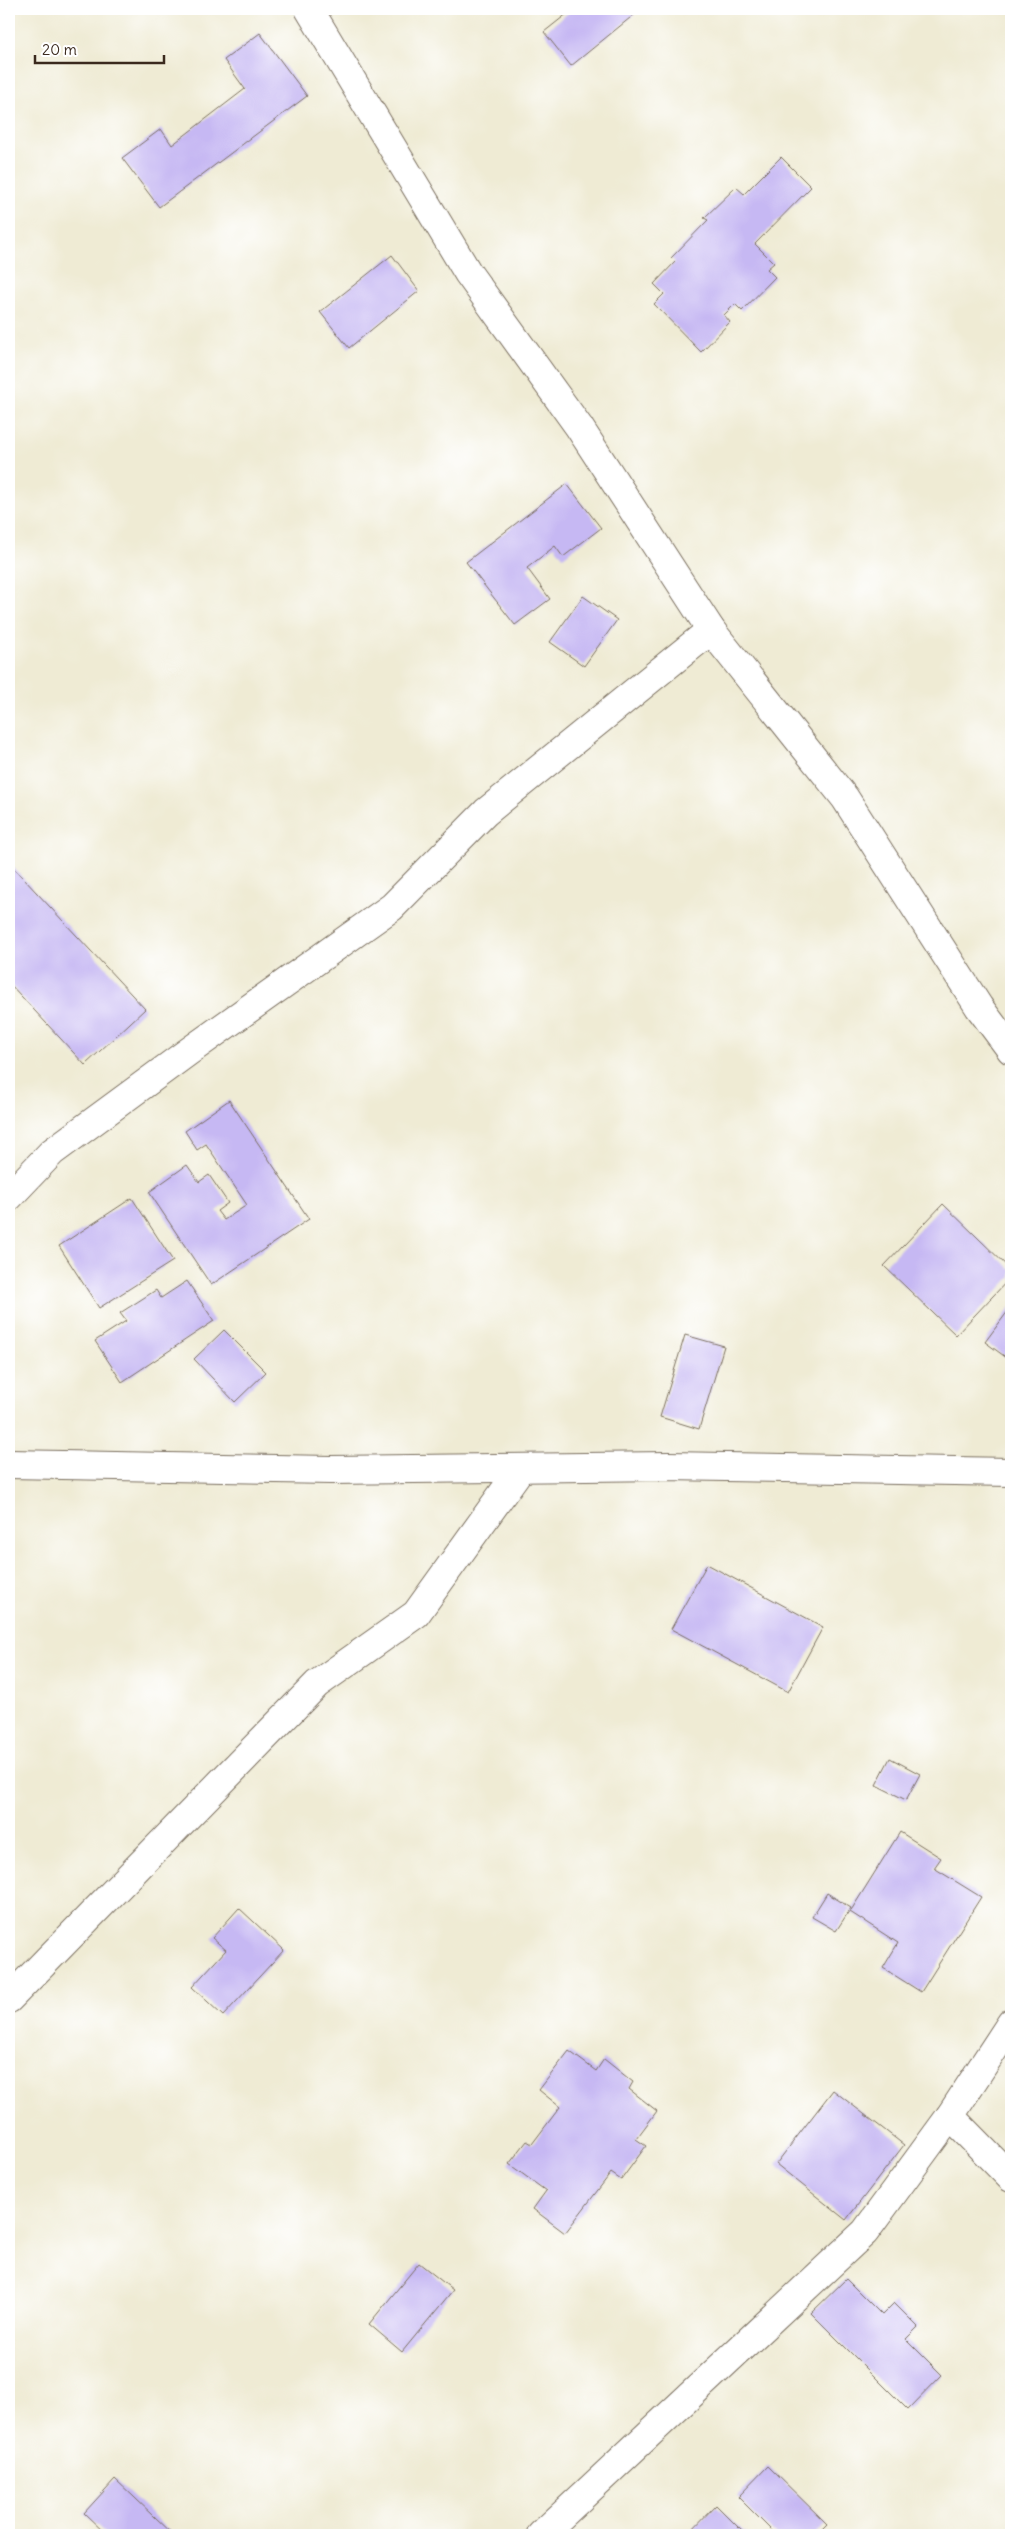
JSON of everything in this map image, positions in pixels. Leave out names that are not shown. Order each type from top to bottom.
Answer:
[{"type":"street","points":[[309,9],[468,273],[579,427],[711,630],[845,798],[979,1007],[1011,1050]]},
{"type":"street","points":[[9,1197],[52,1152],[188,1052],[392,907],[486,812],[711,630]]},
{"type":"street","points":[[9,1464],[331,1470],[668,1466],[1011,1472]]},
{"type":"street","points":[[9,1999],[317,1684],[416,1614],[521,1468]]},
{"type":"street","points":[[542,2535],[865,2232],[950,2116],[1011,2023]]},
{"type":"street","points":[[950,2116],[1011,2178]]},
{"type":"building","points":[[573,9],[641,9],[571,66],[544,32]]},
{"type":"building","points":[[260,33],[307,96],[159,207],[122,158],[161,129],[172,145],[245,89],[224,60]]},
{"type":"building","points":[[781,157],[811,187],[755,244],[774,263],[767,269],[775,277],[742,311],[735,304],[724,315],[730,322],[701,352],[654,304],[664,294],[654,284],[675,262],[671,258],[708,220],[704,218],[736,187],[744,194]]},
{"type":"building","points":[[392,255],[419,291],[349,348],[320,312]]},
{"type":"building","points":[[567,484],[601,528],[563,557],[555,546],[527,568],[550,599],[515,625],[466,562]]},
{"type":"building","points":[[583,596],[617,620],[584,666],[550,642]]},
{"type":"building","points":[[10,864],[145,1009],[85,1065],[9,983]]},
{"type":"building","points":[[229,1100],[309,1219],[211,1285],[149,1192],[187,1165],[199,1182],[209,1175],[228,1203],[217,1211],[224,1220],[247,1205],[206,1144],[197,1150],[185,1131]]},
{"type":"building","points":[[132,1198],[173,1261],[99,1308],[59,1246]]},
{"type":"building","points":[[943,1204],[1011,1270],[1011,1277],[956,1335],[884,1266]]},
{"type":"building","points":[[187,1281],[214,1321],[122,1382],[95,1341],[126,1321],[120,1313],[156,1290],[161,1298]]},
{"type":"building","points":[[1011,1307],[1011,1361],[985,1342]]},
{"type":"building","points":[[224,1330],[266,1372],[235,1402],[194,1359]]},
{"type":"building","points":[[685,1335],[724,1346],[699,1429],[660,1417]]},
{"type":"building","points":[[707,1564],[823,1627],[788,1692],[671,1629]]},
{"type":"building","points":[[890,1758],[920,1774],[906,1800],[876,1785]]},
{"type":"building","points":[[900,1832],[941,1858],[934,1868],[981,1897],[921,1992],[883,1968],[898,1943],[850,1912]]},
{"type":"building","points":[[827,1893],[851,1908],[836,1931],[812,1917]]},
{"type":"building","points":[[239,1908],[284,1950],[223,2016],[192,1987],[226,1950],[212,1938]]},
{"type":"building","points":[[569,2051],[596,2071],[604,2059],[633,2082],[629,2089],[657,2111],[636,2139],[646,2146],[621,2180],[611,2173],[565,2233],[533,2209],[546,2191],[509,2164],[527,2141],[532,2144],[560,2107],[539,2090]]},
{"type":"building","points":[[833,2090],[904,2145],[846,2220],[776,2164]]},
{"type":"building","points":[[419,2263],[453,2290],[402,2352],[369,2324]]},
{"type":"building","points":[[846,2279],[882,2315],[894,2303],[918,2327],[906,2339],[942,2375],[908,2410],[811,2313]]},
{"type":"building","points":[[768,2466],[827,2524],[816,2535],[776,2535],[738,2497]]},
{"type":"building","points":[[115,2479],[174,2535],[107,2535],[84,2513]]},
{"type":"building","points":[[716,2505],[746,2535],[687,2535]]}]
